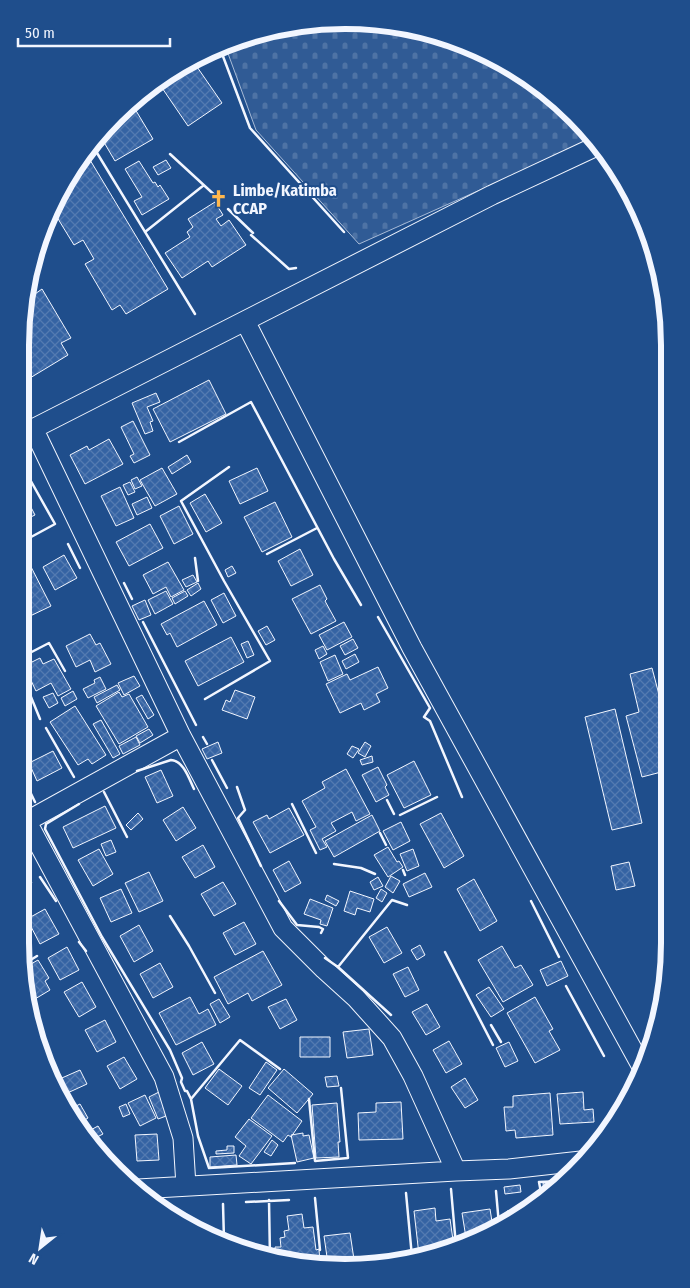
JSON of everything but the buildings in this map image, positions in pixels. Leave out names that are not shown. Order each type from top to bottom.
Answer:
[{"type":"street","points":[[29,430],[492,195],[593,148]]},
{"type":"street","points":[[245,321],[412,648],[638,1060]]},
{"type":"street","points":[[29,435],[181,736],[283,928],[356,998],[392,1038],[412,1076],[456,1171]]},
{"type":"street","points":[[29,821],[181,736]]},
{"type":"street","points":[[29,835],[164,1077],[183,1138],[186,1186]]},
{"type":"street","points":[[145,1189],[456,1171],[509,1170],[574,1162]]},
{"type":"green space","points":[[366,29],[386,31],[427,40],[485,61],[538,94],[569,121],[587,141],[359,244],[256,130],[227,52],[263,40],[304,31]]},
{"type":"wall","points":[[222,54],[250,128],[344,232]]},
{"type":"wall","points":[[95,150],[195,314]]},
{"type":"wall","points":[[170,154],[220,200]]},
{"type":"wall","points":[[145,232],[204,185]]},
{"type":"wall","points":[[228,209],[253,233]]},
{"type":"wall","points":[[251,235],[289,269],[296,268]]},
{"type":"wall","points":[[179,442],[251,402],[334,559],[361,605]]},
{"type":"wall","points":[[205,699],[270,661],[181,501],[229,467]]},
{"type":"wall","points":[[29,478],[55,524],[29,538]]},
{"type":"wall","points":[[267,554],[317,528]]},
{"type":"wall","points":[[68,544],[80,568]]},
{"type":"wall","points":[[195,558],[198,581]]},
{"type":"wall","points":[[124,583],[132,599]]},
{"type":"wall","points":[[378,617],[430,708],[424,717],[430,721],[462,797]]},
{"type":"wall","points":[[143,622],[196,725]]},
{"type":"wall","points":[[29,653],[49,643],[65,671]]},
{"type":"wall","points":[[29,694],[40,719]]},
{"type":"wall","points":[[46,728],[74,777]]},
{"type":"wall","points":[[203,737],[207,744]]},
{"type":"wall","points":[[137,771],[171,760],[176,761],[186,771],[194,789]]},
{"type":"wall","points":[[212,760],[227,788]]},
{"type":"wall","points":[[237,787],[245,810],[238,818],[261,866]]},
{"type":"wall","points":[[29,790],[35,802]]},
{"type":"wall","points":[[104,792],[127,837]]},
{"type":"wall","points":[[400,815],[437,797]]},
{"type":"wall","points":[[387,800],[394,814]]},
{"type":"wall","points":[[79,804],[46,824],[45,829],[102,937],[170,1050],[182,1078],[181,1082],[191,1099],[198,1136],[209,1168],[295,1163]]},
{"type":"wall","points":[[292,804],[316,853]]},
{"type":"wall","points":[[380,833],[386,845]]},
{"type":"wall","points":[[334,864],[361,868],[375,874]]},
{"type":"wall","points":[[403,870],[405,875]]},
{"type":"wall","points":[[40,877],[56,901]]},
{"type":"wall","points":[[338,967],[392,900],[407,905]]},
{"type":"wall","points":[[279,901],[297,925],[319,927],[323,929],[321,933]]},
{"type":"wall","points":[[531,901],[559,957]]},
{"type":"wall","points":[[170,916],[215,993]]},
{"type":"wall","points":[[79,942],[86,951]]},
{"type":"wall","points":[[445,952],[493,1045]]},
{"type":"wall","points":[[29,961],[37,956]]},
{"type":"wall","points":[[325,958],[338,967],[391,1015]]},
{"type":"wall","points":[[566,986],[604,1056]]},
{"type":"wall","points":[[491,1025],[501,1042]]},
{"type":"wall","points":[[191,1099],[240,1040],[280,1069]]},
{"type":"wall","points":[[309,1099],[315,1161],[348,1158],[341,1088]]},
{"type":"wall","points":[[541,1192],[539,1182],[553,1181]]},
{"type":"wall","points":[[451,1189],[455,1239]]},
{"type":"wall","points":[[496,1191],[499,1219]]},
{"type":"wall","points":[[406,1193],[412,1252]]},
{"type":"wall","points":[[315,1198],[320,1250]]},
{"type":"wall","points":[[269,1200],[270,1250]]},
{"type":"wall","points":[[246,1202],[289,1200]]},
{"type":"wall","points":[[223,1204],[224,1235]]},
{"type":"place","name":"Limbe/Katimba CCAP","points":[[219,199]]}]
